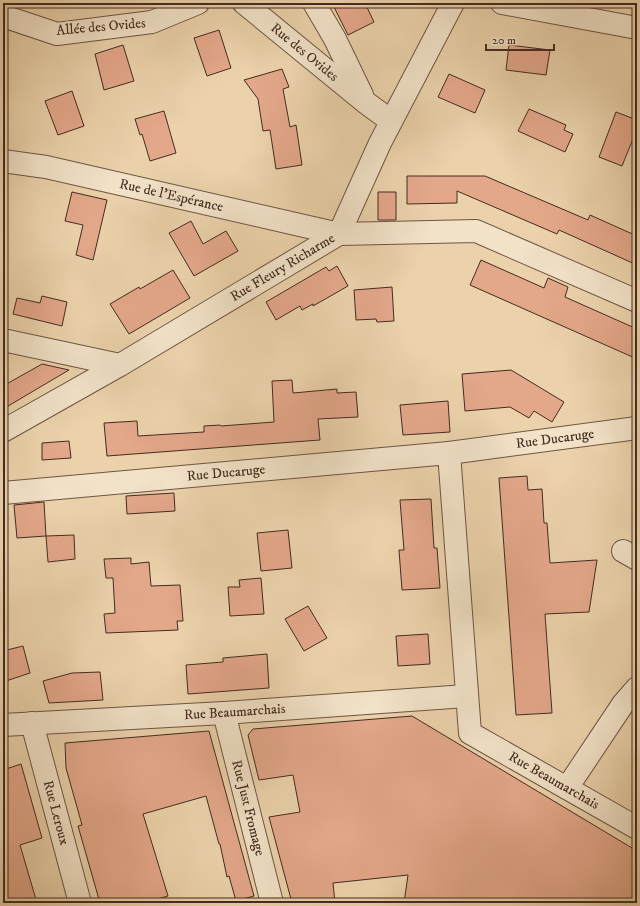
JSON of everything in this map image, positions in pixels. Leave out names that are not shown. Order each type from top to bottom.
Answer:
[{"type":"street","name":"Allée des Ovides","points":[[3,16],[57,34],[152,22],[198,3]]},
{"type":"street","name":"Rue des Ovides","points":[[244,3],[365,102],[391,121]]},
{"type":"street","name":"Rue des Ovides","points":[[314,3],[335,39],[365,102]]},
{"type":"street","name":"Rue Fleury Richarme","points":[[3,431],[120,365],[339,234],[380,143],[453,3]]},
{"type":"street","points":[[502,3],[637,28]]},
{"type":"street","name":"Rue de l’Espérance","points":[[3,162],[46,167],[339,234]]},
{"type":"street","points":[[339,234],[476,230],[637,301]]},
{"type":"street","points":[[3,340],[120,365]]},
{"type":"street","name":"Rue Ducaruge","points":[[3,493],[449,453],[637,428]]},
{"type":"street","points":[[449,453],[466,696]]},
{"type":"street","points":[[567,788],[623,704],[637,688]]},
{"type":"street","name":"Rue Beaumarchais","points":[[3,725],[224,713],[466,696],[470,733],[637,828]]},
{"type":"street","name":"Rue Just Fromage","points":[[224,713],[272,903]]},
{"type":"street","name":"Rue Leroux","points":[[32,723],[80,903]]},
{"type":"building","points":[[332,3],[365,3],[374,22],[348,35]]},
{"type":"building","points":[[219,30],[231,68],[207,76],[194,38]]},
{"type":"building","points":[[123,45],[134,81],[104,90],[95,54]]},
{"type":"building","points":[[509,45],[550,50],[546,75],[506,70]]},
{"type":"building","points":[[282,69],[289,87],[283,89],[290,127],[296,125],[302,165],[276,169],[270,130],[263,131],[258,99],[244,80]]},
{"type":"building","points":[[449,74],[485,90],[475,113],[438,97]]},
{"type":"building","points":[[72,91],[84,126],[58,135],[45,101]]},
{"type":"building","points":[[529,109],[566,125],[564,130],[573,134],[565,152],[518,131]]},
{"type":"building","points":[[164,111],[176,153],[150,161],[142,134],[140,135],[135,119]]},
{"type":"building","points":[[616,112],[637,120],[637,129],[622,166],[599,157]]},
{"type":"building","points":[[407,176],[485,176],[588,220],[590,215],[637,236],[637,265],[559,230],[557,234],[457,191],[457,203],[407,204]]},
{"type":"building","points":[[72,192],[107,200],[93,260],[76,255],[83,225],[65,221]]},
{"type":"building","points":[[378,192],[396,192],[396,220],[378,220]]},
{"type":"building","points":[[191,221],[203,244],[226,231],[238,251],[194,276],[169,233]]},
{"type":"building","points":[[481,260],[544,288],[548,278],[568,287],[565,297],[637,329],[637,359],[470,285]]},
{"type":"building","points":[[337,266],[348,286],[313,306],[313,304],[302,310],[300,306],[276,320],[266,302],[326,267],[329,271]]},
{"type":"building","points":[[173,270],[190,298],[129,334],[110,304]]},
{"type":"building","points":[[392,287],[394,321],[377,322],[376,319],[356,320],[354,290]]},
{"type":"building","points":[[42,296],[67,302],[62,326],[13,314],[17,298],[40,303]]},
{"type":"building","points":[[42,364],[69,370],[3,409],[3,386]]},
{"type":"building","points":[[511,370],[564,402],[552,422],[534,411],[529,418],[510,407],[465,411],[462,374]]},
{"type":"building","points":[[292,380],[293,393],[337,389],[337,393],[356,392],[358,417],[318,419],[320,440],[107,456],[104,423],[137,421],[138,436],[204,432],[204,426],[274,422],[272,381]]},
{"type":"building","points":[[448,401],[450,432],[403,435],[400,405]]},
{"type":"building","points":[[69,441],[71,458],[42,460],[42,443]]},
{"type":"building","points":[[527,476],[528,490],[542,489],[544,523],[547,523],[550,563],[597,560],[589,612],[545,614],[552,713],[516,715],[499,478]]},
{"type":"building","points":[[174,493],[175,511],[127,514],[126,496]]},
{"type":"building","points":[[431,499],[434,548],[437,548],[440,588],[402,590],[399,550],[404,550],[400,500]]},
{"type":"building","points":[[44,502],[46,536],[17,538],[14,505]]},
{"type":"building","points":[[288,530],[292,568],[261,571],[257,533]]},
{"type":"building","points":[[74,535],[75,559],[48,562],[46,536]]},
{"type":"building","points":[[131,558],[131,564],[149,562],[151,586],[180,585],[183,621],[177,621],[178,630],[106,633],[104,614],[115,613],[113,578],[106,578],[104,559]]},
{"type":"building","points":[[261,578],[264,614],[230,616],[228,587],[240,587],[239,580]]},
{"type":"building","points":[[308,606],[327,638],[304,651],[285,619]]},
{"type":"building","points":[[428,634],[430,664],[398,666],[396,636]]},
{"type":"building","points":[[23,646],[30,673],[3,682],[3,651]]},
{"type":"building","points":[[267,654],[269,688],[188,694],[186,665],[223,662],[223,658]]},
{"type":"building","points":[[100,672],[103,700],[49,703],[43,681],[72,673]]},
{"type":"building","points":[[412,716],[637,851],[637,903],[404,903],[408,875],[333,883],[335,903],[292,903],[269,817],[300,812],[293,775],[259,780],[248,735],[253,729]]},
{"type":"building","points":[[209,731],[254,896],[236,901],[229,876],[227,877],[220,844],[206,796],[143,814],[168,896],[144,903],[100,903],[78,826],[82,825],[66,768],[65,743]]},
{"type":"building","points":[[21,764],[42,838],[20,845],[37,903],[3,903],[3,770]]}]
